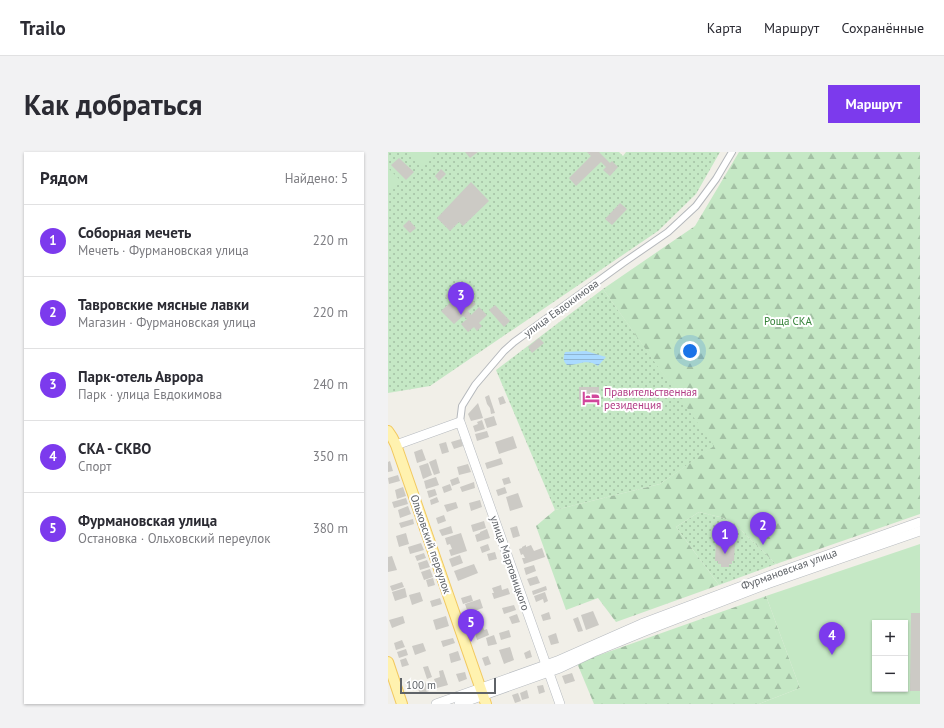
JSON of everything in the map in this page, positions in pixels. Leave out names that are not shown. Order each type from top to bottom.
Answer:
[{"type":"main road","points":[[392,447],[460,422]]},
{"type":"main road","name":"улица Мартовицкого","points":[[460,422],[560,704]]},
{"type":"main road","name":"Ольховский переулок","points":[[388,432],[392,437],[392,447],[483,696]]},
{"type":"main road","name":"Фурмановская улица","points":[[460,704],[483,696],[547,668],[557,661],[641,624],[774,574],[920,522]]},
{"type":"main road","name":"Фурмановская улица","points":[[547,668],[560,668],[596,651],[645,631],[767,584],[920,531]]},
{"type":"main road","points":[[388,662],[402,704]]},
{"type":"main road","name":"Фурмановская улица","points":[[436,704],[483,696]]},
{"type":"street","name":"улица Евдокимова","points":[[460,422],[462,406],[468,396],[504,351],[514,342],[668,232],[696,206],[716,179],[732,152]]},
{"type":"green space","points":[[388,152],[619,152],[623,156],[626,152],[720,152],[696,194],[658,231],[430,386],[388,393]]},
{"type":"green space","points":[[408,152],[434,152],[421,165]]},
{"type":"green space","name":"Роща СКА","points":[[739,152],[920,152],[920,514],[776,564],[742,531],[724,518],[699,512],[676,527],[719,585],[616,622],[598,598],[566,610],[536,526],[555,510],[660,484],[714,446],[603,289],[695,226]]},
{"type":"green space","points":[[388,168],[401,181],[388,194]]},
{"type":"green space","points":[[603,289],[715,446],[660,484],[555,510],[496,370]]},
{"type":"green space","points":[[699,512],[724,518],[742,531],[776,564],[719,585],[676,527]]},
{"type":"green space","points":[[920,544],[920,704],[759,704],[800,688],[766,596]]},
{"type":"green space","points":[[766,596],[800,688],[759,704],[594,704],[577,663]]},
{"type":"water","points":[[586,351],[606,357],[598,366],[590,362],[567,365],[564,361],[565,352]]},
{"type":"building","points":[[465,152],[478,152],[470,158]]},
{"type":"building","points":[[587,152],[599,152],[610,163],[612,161],[618,167],[610,176],[603,170],[606,167],[601,162],[576,186],[569,178],[591,156]]},
{"type":"building","points":[[399,158],[414,172],[406,180],[391,165]]},
{"type":"building","points":[[441,169],[446,174],[439,181],[435,176]]},
{"type":"building","points":[[471,182],[489,201],[463,226],[459,222],[450,231],[437,218]]},
{"type":"building","points":[[620,203],[627,209],[612,225],[605,219]]},
{"type":"building","points":[[409,220],[416,228],[410,233],[403,226]]},
{"type":"building","points":[[450,291],[456,298],[463,291],[476,304],[468,311],[471,315],[479,307],[487,315],[479,323],[482,326],[477,331],[474,327],[468,332],[461,324],[467,319],[463,316],[454,324],[441,311],[451,302],[445,296]]},
{"type":"building","points":[[495,305],[510,321],[504,327],[489,310]]},
{"type":"building","points":[[539,338],[544,343],[532,353],[528,347]]},
{"type":"building","points":[[579,387],[599,387],[599,400],[579,400]]},
{"type":"building","points":[[489,395],[495,413],[491,414],[485,397]]},
{"type":"building","points":[[503,396],[506,403],[500,405],[498,398]]},
{"type":"building","points":[[478,403],[483,418],[471,421],[468,414]]},
{"type":"building","points":[[494,416],[497,425],[487,428],[484,419]]},
{"type":"building","points":[[482,420],[485,429],[475,432],[473,426]]},
{"type":"building","points":[[487,431],[489,437],[477,441],[475,434]]},
{"type":"building","points":[[513,436],[517,448],[499,454],[495,442]]},
{"type":"building","points":[[461,439],[463,446],[454,449],[451,442]]},
{"type":"building","points":[[446,442],[449,452],[442,454],[439,444]]},
{"type":"building","points":[[422,449],[426,460],[417,463],[414,452]]},
{"type":"building","points":[[501,458],[503,464],[487,469],[485,463]]},
{"type":"building","points":[[436,459],[440,473],[434,475],[429,462]]},
{"type":"building","points":[[390,461],[393,471],[388,472],[388,462]]},
{"type":"building","points":[[428,463],[432,475],[423,479],[419,466]]},
{"type":"building","points":[[468,464],[471,472],[459,475],[457,467]]},
{"type":"building","points":[[398,475],[400,481],[389,484],[388,478]]},
{"type":"building","points":[[436,477],[439,485],[426,489],[424,481]]},
{"type":"building","points":[[458,477],[460,483],[452,486],[450,480]]},
{"type":"building","points":[[509,477],[511,483],[504,485],[502,479]]},
{"type":"building","points":[[474,482],[475,488],[462,492],[460,487]]},
{"type":"building","points":[[450,484],[452,490],[444,493],[442,487]]},
{"type":"building","points":[[403,487],[406,496],[397,499],[395,490]]},
{"type":"building","points":[[505,487],[507,493],[498,496],[496,490]]},
{"type":"building","points":[[435,489],[437,495],[429,498],[427,491]]},
{"type":"building","points":[[518,493],[523,507],[510,511],[506,497]]},
{"type":"building","points":[[437,497],[439,502],[431,505],[430,500]]},
{"type":"building","points":[[406,498],[408,504],[394,508],[392,502]]},
{"type":"building","points":[[480,500],[482,507],[471,511],[469,503]]},
{"type":"building","points":[[456,502],[458,508],[447,512],[444,505]]},
{"type":"building","points":[[408,506],[411,514],[400,518],[398,510]]},
{"type":"building","points":[[444,515],[446,521],[438,524],[436,518]]},
{"type":"building","points":[[413,519],[414,524],[401,528],[399,523]]},
{"type":"building","points":[[484,521],[486,528],[473,532],[471,525]]},
{"type":"building","points":[[451,526],[453,533],[442,536],[439,530]]},
{"type":"building","points":[[517,526],[520,536],[513,538],[510,528]]},
{"type":"building","points":[[487,529],[490,538],[477,542],[475,535]]},
{"type":"building","points":[[406,533],[409,544],[399,547],[396,536]]},
{"type":"building","points":[[461,533],[467,551],[451,556],[449,550],[452,549],[450,544],[447,545],[445,538]]},
{"type":"building","points":[[716,542],[721,542],[720,547],[729,547],[729,542],[735,543],[734,561],[732,561],[732,564],[729,564],[729,567],[721,567],[721,564],[718,564],[718,561],[715,561]]},
{"type":"building","points":[[421,543],[424,550],[410,554],[408,547]]},
{"type":"building","points":[[488,544],[490,550],[482,553],[480,547]]},
{"type":"building","points":[[526,545],[526,547],[531,545],[534,551],[542,548],[545,557],[524,564],[522,558],[525,558],[523,554],[521,555],[519,549]]},
{"type":"building","points":[[495,552],[497,559],[489,561],[487,554]]},
{"type":"building","points":[[424,553],[426,558],[417,561],[415,556]]},
{"type":"building","points":[[460,555],[463,563],[452,567],[449,559]]},
{"type":"building","points":[[392,556],[397,570],[388,572],[388,557]]},
{"type":"building","points":[[427,560],[430,567],[420,570],[418,563]]},
{"type":"building","points":[[474,564],[478,573],[458,581],[454,571]]},
{"type":"building","points":[[534,565],[536,571],[526,575],[524,568]]},
{"type":"building","points":[[430,569],[433,577],[424,580],[421,572]]},
{"type":"building","points":[[537,576],[540,583],[530,586],[527,579]]},
{"type":"building","points":[[433,578],[435,585],[428,587],[426,580]]},
{"type":"building","points":[[402,582],[404,587],[392,591],[390,586]]},
{"type":"building","points":[[501,585],[502,590],[508,588],[510,594],[494,599],[492,588]]},
{"type":"building","points":[[546,586],[547,590],[533,595],[532,591]]},
{"type":"building","points":[[405,588],[407,597],[395,601],[392,592]]},
{"type":"building","points":[[420,592],[423,601],[412,605],[409,595]]},
{"type":"building","points":[[545,592],[548,601],[544,603],[543,599],[536,602],[534,596]]},
{"type":"building","points":[[471,595],[473,601],[463,604],[461,598]]},
{"type":"building","points":[[440,598],[442,604],[432,607],[430,601]]},
{"type":"building","points":[[480,599],[483,608],[468,613],[465,604]]},
{"type":"building","points":[[514,605],[516,610],[504,614],[502,608]]},
{"type":"building","points":[[479,611],[483,622],[472,625],[468,614]]},
{"type":"building","points":[[593,611],[599,625],[586,630],[581,615]]},
{"type":"building","points":[[549,612],[551,619],[543,621],[541,615]]},
{"type":"building","points":[[911,613],[920,613],[920,691],[910,691]]},
{"type":"building","points":[[517,614],[520,622],[512,624],[509,617]]},
{"type":"building","points":[[403,616],[405,623],[392,628],[389,620]]},
{"type":"building","points":[[446,616],[449,626],[436,630],[433,620]]},
{"type":"building","points":[[578,617],[583,631],[578,632],[573,619]]},
{"type":"building","points":[[483,627],[484,630],[487,629],[489,635],[477,640],[474,630]]},
{"type":"building","points":[[509,630],[511,637],[501,640],[499,633]]},
{"type":"building","points":[[556,633],[559,643],[551,645],[548,636]]},
{"type":"building","points":[[494,635],[497,644],[488,646],[486,638]]},
{"type":"building","points":[[453,638],[455,643],[443,647],[441,641]]},
{"type":"building","points":[[402,640],[405,647],[396,650],[394,643]]},
{"type":"building","points":[[423,643],[426,651],[415,655],[412,646]]},
{"type":"building","points":[[510,647],[514,660],[504,664],[499,650]]},
{"type":"building","points":[[406,649],[408,655],[399,658],[397,652]]},
{"type":"building","points":[[530,650],[532,657],[526,659],[524,653]]},
{"type":"building","points":[[458,651],[461,660],[451,663],[449,654]]},
{"type":"building","points":[[488,656],[491,664],[485,666],[482,658]]},
{"type":"building","points":[[406,658],[409,665],[402,667],[400,660]]},
{"type":"building","points":[[428,666],[432,677],[427,679],[423,667]]},
{"type":"building","points":[[443,670],[448,685],[437,688],[434,679],[440,677],[439,671]]},
{"type":"building","points":[[465,672],[467,679],[459,682],[456,674]]},
{"type":"building","points":[[572,673],[575,681],[565,684],[562,676]]},
{"type":"building","points":[[425,682],[429,691],[420,694],[417,686]]},
{"type":"building","points":[[543,685],[545,692],[539,694],[537,686]]},
{"type":"building","points":[[527,690],[529,698],[522,700],[520,693]]},
{"type":"building","points":[[518,693],[521,701],[515,703],[512,695]]},
{"type":"place","name":"Парк-отель Аврора","points":[[461,315]]},
{"type":"place","name":"Правительственная резиденция","points":[[591,398]]},
{"type":"place","name":"Тавровские мясные лавки","points":[[763,545]]},
{"type":"place","name":"Соборная мечеть","points":[[725,554]]},
{"type":"place","name":"Фурмановская улица","points":[[471,642]]},
{"type":"place","name":"СКА - СКВО","points":[[832,655]]}]
